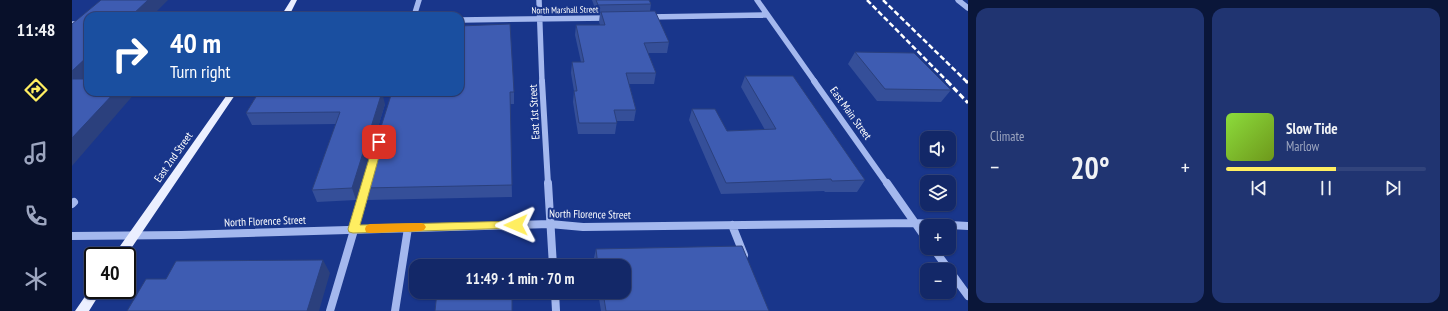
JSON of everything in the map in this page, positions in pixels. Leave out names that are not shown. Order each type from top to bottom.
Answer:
[{"type":"main road","points":[[287,12],[294,0]]},
{"type":"main road","name":"East 2nd Street","points":[[125,247],[229,96]]},
{"type":"main road","points":[[82,311],[90,299]]},
{"type":"street","points":[[415,12],[418,0]]},
{"type":"street","name":"East 1st Street","points":[[539,0],[552,259]]},
{"type":"street","name":"East Main Street","points":[[757,0],[766,15],[920,230]]},
{"type":"street","points":[[958,0],[968,8]]},
{"type":"street","points":[[640,17],[766,15]]},
{"type":"street","name":"North Marshall Street","points":[[464,20],[616,18]]},
{"type":"street","points":[[72,24],[84,24]]},
{"type":"street","points":[[330,311],[370,173]]},
{"type":"street","name":"North Florence Street","points":[[72,236],[133,236],[550,224],[583,227],[915,223],[968,226]]},
{"type":"street","points":[[732,225],[747,262]]},
{"type":"street","points":[[394,311],[408,228]]},
{"type":"street","points":[[938,255],[968,296]]},
{"type":"street","points":[[555,299],[556,311]]},
{"type":"building","points":[[101,0],[148,0],[135,12],[86,12]]},
{"type":"building","points":[[596,0],[649,0],[651,4],[598,5]]},
{"type":"building","points":[[655,11],[669,42],[644,43],[656,73],[626,73],[636,110],[614,110],[617,123],[579,123],[574,91],[577,91],[572,62],[584,62],[576,25],[605,25],[601,12]]},
{"type":"building","points":[[84,14],[84,60],[72,71],[72,24]]},
{"type":"building","points":[[510,24],[514,92],[510,92],[512,185],[364,188],[369,172],[368,168],[391,96],[464,96],[464,26]]},
{"type":"building","points":[[855,52],[914,53],[951,90],[885,89]]},
{"type":"building","points":[[745,76],[793,76],[865,180],[832,181],[831,179],[726,183],[692,109],[715,109],[727,131],[776,129]]},
{"type":"building","points":[[72,79],[84,79],[84,96],[111,96],[72,138]]},
{"type":"building","points":[[257,96],[381,96],[352,188],[312,190],[340,112],[246,113]]},
{"type":"building","points":[[742,246],[769,311],[606,311],[604,299],[631,299],[631,259],[597,259],[596,249]]},
{"type":"building","points":[[323,260],[307,311],[127,311],[134,299],[136,299],[136,296],[146,279],[166,279],[176,261]]},
{"type":"building","points":[[436,299],[512,299],[512,311],[435,311]]},
{"type":"railway","points":[[867,0],[948,82]]},
{"type":"railway","points":[[883,0],[967,82]]},
{"type":"railway","points":[[947,81],[968,103]]},
{"type":"slow traffic","points":[[370,229],[421,227]]},
{"type":"route","points":[[379,142],[353,229],[516,225]]}]
